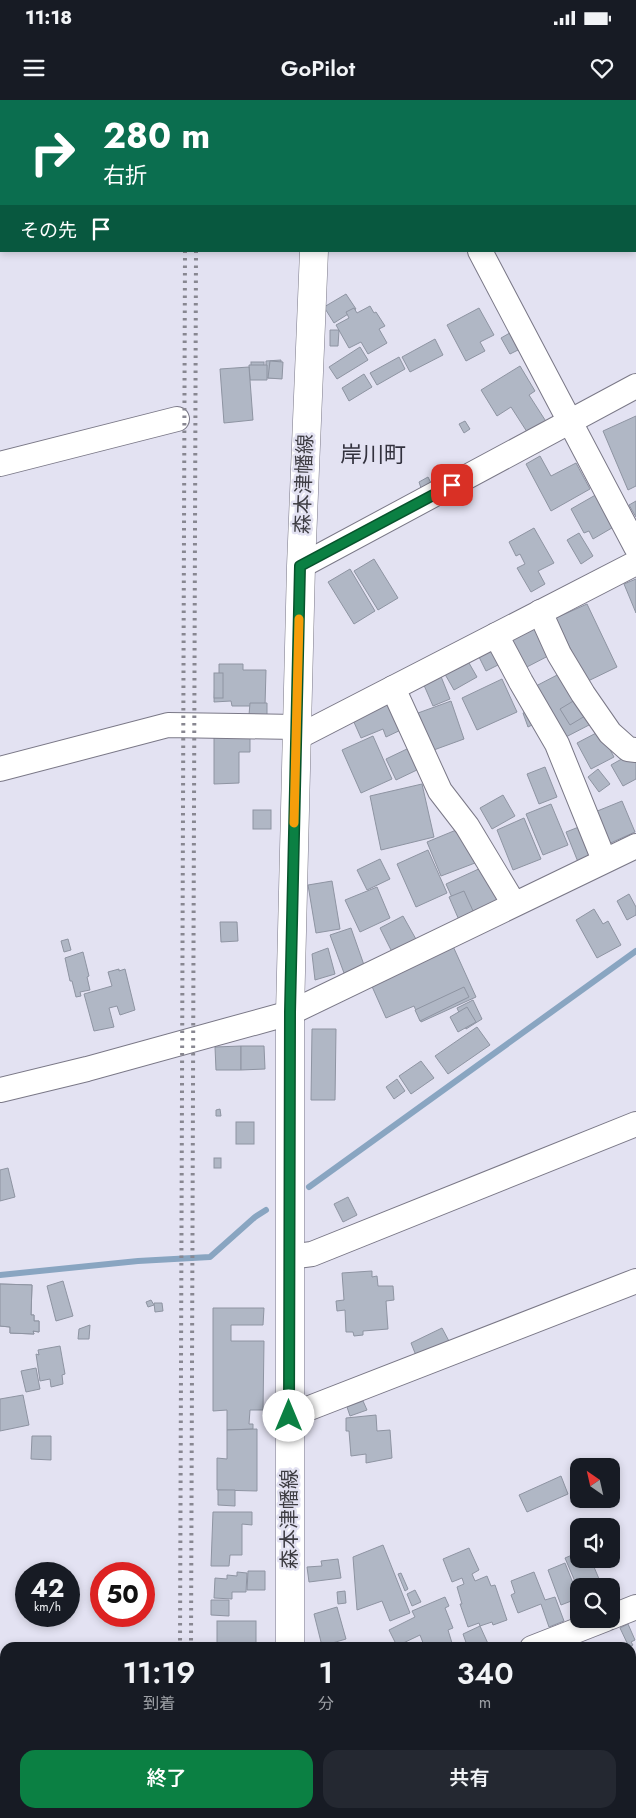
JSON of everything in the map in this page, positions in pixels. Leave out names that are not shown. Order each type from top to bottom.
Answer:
[{"type":"main road","name":"森本津幡線","points":[[290,1642],[290,1012],[300,566],[314,252]]},
{"type":"street","points":[[481,252],[636,547]]},
{"type":"street","points":[[300,566],[636,386]]},
{"type":"street","points":[[0,464],[177,420]]},
{"type":"street","points":[[0,769],[168,725],[296,733],[393,688],[636,563]]},
{"type":"street","points":[[540,612],[559,654],[610,734],[628,749],[636,750]]},
{"type":"street","points":[[496,635],[557,744],[604,860]]},
{"type":"street","points":[[393,688],[440,791],[467,826],[514,904]]},
{"type":"street","points":[[0,1090],[87,1069],[290,1012],[636,846]]},
{"type":"street","points":[[289,1257],[312,1254],[636,1124]]},
{"type":"street","points":[[289,1416],[636,1281]]},
{"type":"street","points":[[620,1613],[636,1607]]},
{"type":"street","points":[[547,1642],[583,1628]]},
{"type":"building","points":[[346,294],[356,309],[334,323],[324,307]]},
{"type":"building","points":[[370,306],[385,326],[379,329],[387,343],[368,354],[361,342],[349,348],[336,325],[349,318],[346,312],[354,308],[357,313]]},
{"type":"building","points":[[479,308],[494,335],[480,342],[485,351],[466,361],[447,325]]},
{"type":"building","points":[[330,330],[339,330],[338,346],[330,346]]},
{"type":"building","points":[[515,330],[524,347],[510,354],[501,338]]},
{"type":"building","points":[[435,339],[443,355],[410,372],[402,357]]},
{"type":"building","points":[[360,347],[368,360],[337,379],[329,367]]},
{"type":"building","points":[[399,357],[405,369],[377,385],[370,373]]},
{"type":"building","points":[[281,360],[281,378],[266,378],[266,361]]},
{"type":"building","points":[[270,361],[283,362],[282,379],[268,378]]},
{"type":"building","points":[[251,362],[264,362],[264,377],[251,377]]},
{"type":"building","points":[[249,365],[267,365],[267,380],[250,380]]},
{"type":"building","points":[[520,366],[535,391],[529,395],[547,423],[529,435],[511,407],[497,416],[481,390]]},
{"type":"building","points":[[249,367],[253,420],[224,423],[220,369]]},
{"type":"building","points":[[364,374],[372,387],[349,401],[342,388]]},
{"type":"building","points":[[636,416],[636,486],[628,490],[603,431]]},
{"type":"building","points":[[465,421],[470,429],[464,433],[459,424]]},
{"type":"building","points":[[540,456],[551,476],[576,463],[590,489],[551,511],[526,464]]},
{"type":"building","points":[[428,477],[431,483],[421,488],[419,482]]},
{"type":"building","points":[[599,493],[617,525],[593,539],[589,531],[584,533],[571,509]]},
{"type":"building","points":[[636,501],[636,517],[629,505]]},
{"type":"building","points":[[534,528],[554,563],[538,571],[545,584],[531,592],[517,568],[525,564],[520,554],[516,556],[509,542]]},
{"type":"building","points":[[579,533],[593,556],[581,564],[567,540]]},
{"type":"building","points":[[374,559],[398,598],[378,610],[354,571]]},
{"type":"building","points":[[350,569],[375,611],[354,624],[328,582]]},
{"type":"building","points":[[636,579],[636,613],[624,584]]},
{"type":"building","points":[[587,604],[617,667],[586,682],[556,618]]},
{"type":"building","points":[[537,623],[552,654],[523,669],[508,638]]},
{"type":"building","points":[[495,642],[504,662],[486,671],[478,655]]},
{"type":"building","points":[[465,656],[477,677],[454,690],[442,669]]},
{"type":"building","points":[[219,664],[243,664],[243,670],[266,670],[265,706],[232,706],[231,701],[214,702],[215,676],[219,676]]},
{"type":"building","points":[[438,669],[450,699],[433,706],[420,676]]},
{"type":"building","points":[[563,672],[591,724],[562,739],[534,687]]},
{"type":"building","points":[[214,673],[223,673],[223,698],[214,698]]},
{"type":"building","points":[[502,679],[517,712],[477,730],[462,698]]},
{"type":"building","points":[[392,699],[405,728],[386,737],[383,729],[361,738],[353,720]]},
{"type":"building","points":[[575,700],[585,716],[570,725],[560,709]]},
{"type":"building","points":[[451,701],[464,739],[431,751],[418,713]]},
{"type":"building","points":[[250,703],[267,703],[267,715],[249,715]]},
{"type":"building","points":[[533,709],[538,722],[528,727],[523,713]]},
{"type":"building","points":[[600,731],[614,757],[591,769],[577,743]]},
{"type":"building","points":[[250,734],[250,752],[239,752],[239,783],[214,784],[214,735]]},
{"type":"building","points":[[373,736],[392,779],[361,793],[342,750]]},
{"type":"building","points":[[409,748],[419,769],[396,780],[386,759]]},
{"type":"building","points":[[634,752],[636,755],[636,779],[623,786],[611,765]]},
{"type":"building","points":[[545,767],[557,797],[539,804],[527,774]]},
{"type":"building","points":[[598,769],[610,784],[599,792],[588,777]]},
{"type":"building","points":[[422,784],[434,837],[381,850],[370,796]]},
{"type":"building","points":[[503,795],[515,816],[492,829],[480,808]]},
{"type":"building","points":[[622,801],[635,832],[604,846],[590,814]]},
{"type":"building","points":[[551,804],[568,845],[543,855],[526,814]]},
{"type":"building","points":[[253,810],[271,810],[271,829],[253,829]]},
{"type":"building","points":[[524,818],[541,859],[513,870],[497,830]]},
{"type":"building","points":[[584,825],[596,855],[578,862],[566,832]]},
{"type":"building","points":[[461,828],[475,863],[441,876],[427,842]]},
{"type":"building","points":[[428,850],[447,893],[416,907],[397,864]]},
{"type":"building","points":[[380,859],[390,879],[367,890],[357,870]]},
{"type":"building","points":[[483,867],[500,904],[462,920],[446,884]]},
{"type":"building","points":[[332,881],[340,929],[316,933],[308,885]]},
{"type":"building","points":[[377,887],[390,918],[360,932],[345,900]]},
{"type":"building","points":[[464,891],[474,913],[459,920],[449,897]]},
{"type":"building","points":[[629,894],[636,907],[636,915],[627,920],[617,901]]},
{"type":"building","points":[[594,909],[603,924],[608,921],[621,945],[597,958],[576,920]]},
{"type":"building","points":[[403,916],[417,941],[393,954],[380,928]]},
{"type":"building","points":[[220,922],[237,922],[238,941],[221,942]]},
{"type":"building","points":[[351,928],[364,965],[344,973],[330,935]]},
{"type":"building","points":[[68,939],[71,950],[64,952],[61,941]]},
{"type":"building","points":[[452,944],[476,997],[421,1022],[414,1006],[386,1018],[370,982]]},
{"type":"building","points":[[328,948],[335,974],[315,980],[312,954]]},
{"type":"building","points":[[83,952],[89,976],[87,977],[90,990],[80,992],[81,996],[76,997],[65,958]]},
{"type":"building","points":[[119,969],[119,971],[125,969],[135,1010],[120,1015],[117,1006],[109,1008],[114,1027],[94,1031],[84,994],[112,986],[108,972]]},
{"type":"building","points":[[464,987],[469,997],[420,1021],[415,1010]]},
{"type":"building","points":[[473,1000],[482,1019],[466,1029],[457,1008]]},
{"type":"building","points":[[467,1007],[476,1022],[458,1032],[450,1017]]},
{"type":"building","points":[[477,1027],[490,1045],[448,1074],[435,1056]]},
{"type":"building","points":[[312,1029],[336,1029],[335,1100],[311,1100]]},
{"type":"building","points":[[241,1046],[241,1070],[216,1070],[215,1047]]},
{"type":"building","points":[[241,1046],[264,1046],[265,1069],[241,1070]]},
{"type":"building","points":[[421,1061],[434,1078],[411,1094],[399,1076]]},
{"type":"building","points":[[397,1079],[405,1091],[394,1099],[386,1087]]},
{"type":"building","points":[[220,1109],[221,1116],[216,1116],[216,1110]]},
{"type":"building","points":[[236,1122],[254,1122],[254,1144],[236,1144]]},
{"type":"building","points":[[214,1158],[221,1158],[221,1168],[214,1168]]},
{"type":"building","points":[[8,1168],[15,1197],[0,1201],[0,1170]]},
{"type":"building","points":[[348,1197],[357,1215],[343,1222],[334,1204]]},
{"type":"building","points":[[372,1271],[372,1277],[377,1276],[378,1286],[393,1286],[394,1300],[386,1301],[388,1329],[363,1331],[363,1335],[354,1336],[353,1332],[346,1332],[345,1310],[337,1311],[336,1301],[344,1300],[342,1273]]},
{"type":"building","points":[[63,1281],[73,1316],[56,1321],[47,1286]]},
{"type":"building","points":[[0,1284],[32,1285],[31,1315],[34,1315],[34,1321],[39,1321],[39,1332],[33,1331],[34,1334],[10,1333],[10,1327],[0,1326]]},
{"type":"building","points":[[0,1284],[32,1285],[31,1315],[34,1315],[34,1321],[39,1321],[39,1332],[33,1331],[34,1334],[10,1333],[10,1327],[0,1326]]},
{"type":"building","points":[[151,1300],[154,1305],[148,1307],[146,1302]]},
{"type":"building","points":[[154,1303],[162,1303],[163,1311],[155,1312]]},
{"type":"building","points":[[213,1308],[264,1308],[263,1325],[231,1325],[231,1341],[264,1341],[263,1410],[250,1410],[249,1424],[253,1424],[253,1429],[227,1430],[227,1410],[213,1411]]},
{"type":"building","points":[[90,1325],[89,1339],[78,1339],[79,1329]]},
{"type":"building","points":[[442,1328],[450,1343],[417,1358],[411,1343]]},
{"type":"building","points":[[60,1346],[65,1374],[62,1375],[63,1384],[51,1387],[50,1379],[40,1381],[36,1354],[39,1355],[38,1350]]},
{"type":"building","points":[[36,1368],[40,1389],[26,1392],[21,1371]]},
{"type":"building","points":[[23,1395],[29,1425],[0,1431],[0,1399]]},
{"type":"building","points":[[363,1401],[367,1410],[350,1416],[347,1407]]},
{"type":"building","points":[[376,1415],[377,1431],[390,1430],[392,1458],[366,1463],[366,1454],[351,1456],[349,1431],[346,1431],[346,1418]]},
{"type":"building","points":[[257,1429],[257,1491],[217,1490],[217,1458],[227,1459],[227,1430]]},
{"type":"building","points":[[32,1436],[51,1436],[51,1460],[31,1459]]},
{"type":"building","points":[[561,1476],[568,1494],[527,1512],[519,1495]]},
{"type":"building","points":[[218,1490],[235,1490],[235,1506],[218,1505]]},
{"type":"building","points":[[213,1512],[252,1512],[252,1525],[242,1524],[242,1555],[230,1555],[229,1566],[211,1566]]},
{"type":"building","points":[[383,1545],[410,1613],[390,1621],[382,1601],[357,1610],[353,1557]]},
{"type":"building","points":[[469,1548],[479,1570],[472,1574],[475,1581],[487,1576],[491,1586],[495,1585],[507,1620],[493,1625],[492,1622],[480,1626],[479,1623],[468,1627],[460,1604],[462,1604],[457,1587],[464,1584],[462,1578],[452,1582],[443,1559]]},
{"type":"building","points":[[570,1556],[570,1568],[594,1568],[599,1578],[573,1578],[565,1558]]},
{"type":"building","points":[[338,1559],[341,1578],[309,1582],[307,1567],[322,1566],[321,1561]]},
{"type":"building","points":[[565,1563],[571,1578],[570,1602],[561,1605],[548,1570]]},
{"type":"building","points":[[248,1571],[265,1571],[265,1590],[247,1590]]},
{"type":"building","points":[[237,1572],[247,1573],[246,1592],[232,1592],[232,1599],[214,1598],[215,1578],[227,1579],[227,1575],[237,1576]]},
{"type":"building","points":[[534,1572],[545,1600],[555,1597],[564,1621],[549,1627],[541,1604],[518,1613],[511,1595],[515,1593],[511,1581]]},
{"type":"building","points":[[401,1573],[408,1589],[405,1591],[398,1574]]},
{"type":"building","points":[[415,1590],[421,1602],[412,1606],[407,1594]]},
{"type":"building","points":[[345,1591],[346,1603],[338,1604],[337,1592]]},
{"type":"building","points":[[445,1597],[449,1606],[445,1608],[453,1628],[448,1630],[452,1642],[423,1642],[420,1635],[405,1642],[395,1642],[389,1630],[415,1617],[412,1611]]},
{"type":"building","points":[[211,1600],[229,1600],[229,1616],[211,1615]]},
{"type":"building","points":[[337,1607],[346,1639],[336,1642],[321,1642],[314,1614]]},
{"type":"building","points":[[217,1621],[256,1621],[256,1642],[217,1642]]},
{"type":"building","points":[[628,1624],[635,1640],[627,1642],[620,1628]]},
{"type":"building","points":[[480,1626],[487,1642],[466,1642],[463,1634]]},
{"type":"waterway","points":[[309,1187],[636,951]]},
{"type":"waterway","points":[[0,1275],[138,1261],[210,1257],[255,1217],[266,1210]]},
{"type":"railway","points":[[180,1642],[185,252]]},
{"type":"railway","points":[[191,1642],[196,252]]},
{"type":"slow traffic","points":[[294,823],[299,619]]},
{"type":"district","name":"岸川町","points":[[373,454]]},
{"type":"route","points":[[289,1416],[290,1012],[300,566],[452,485]]}]
